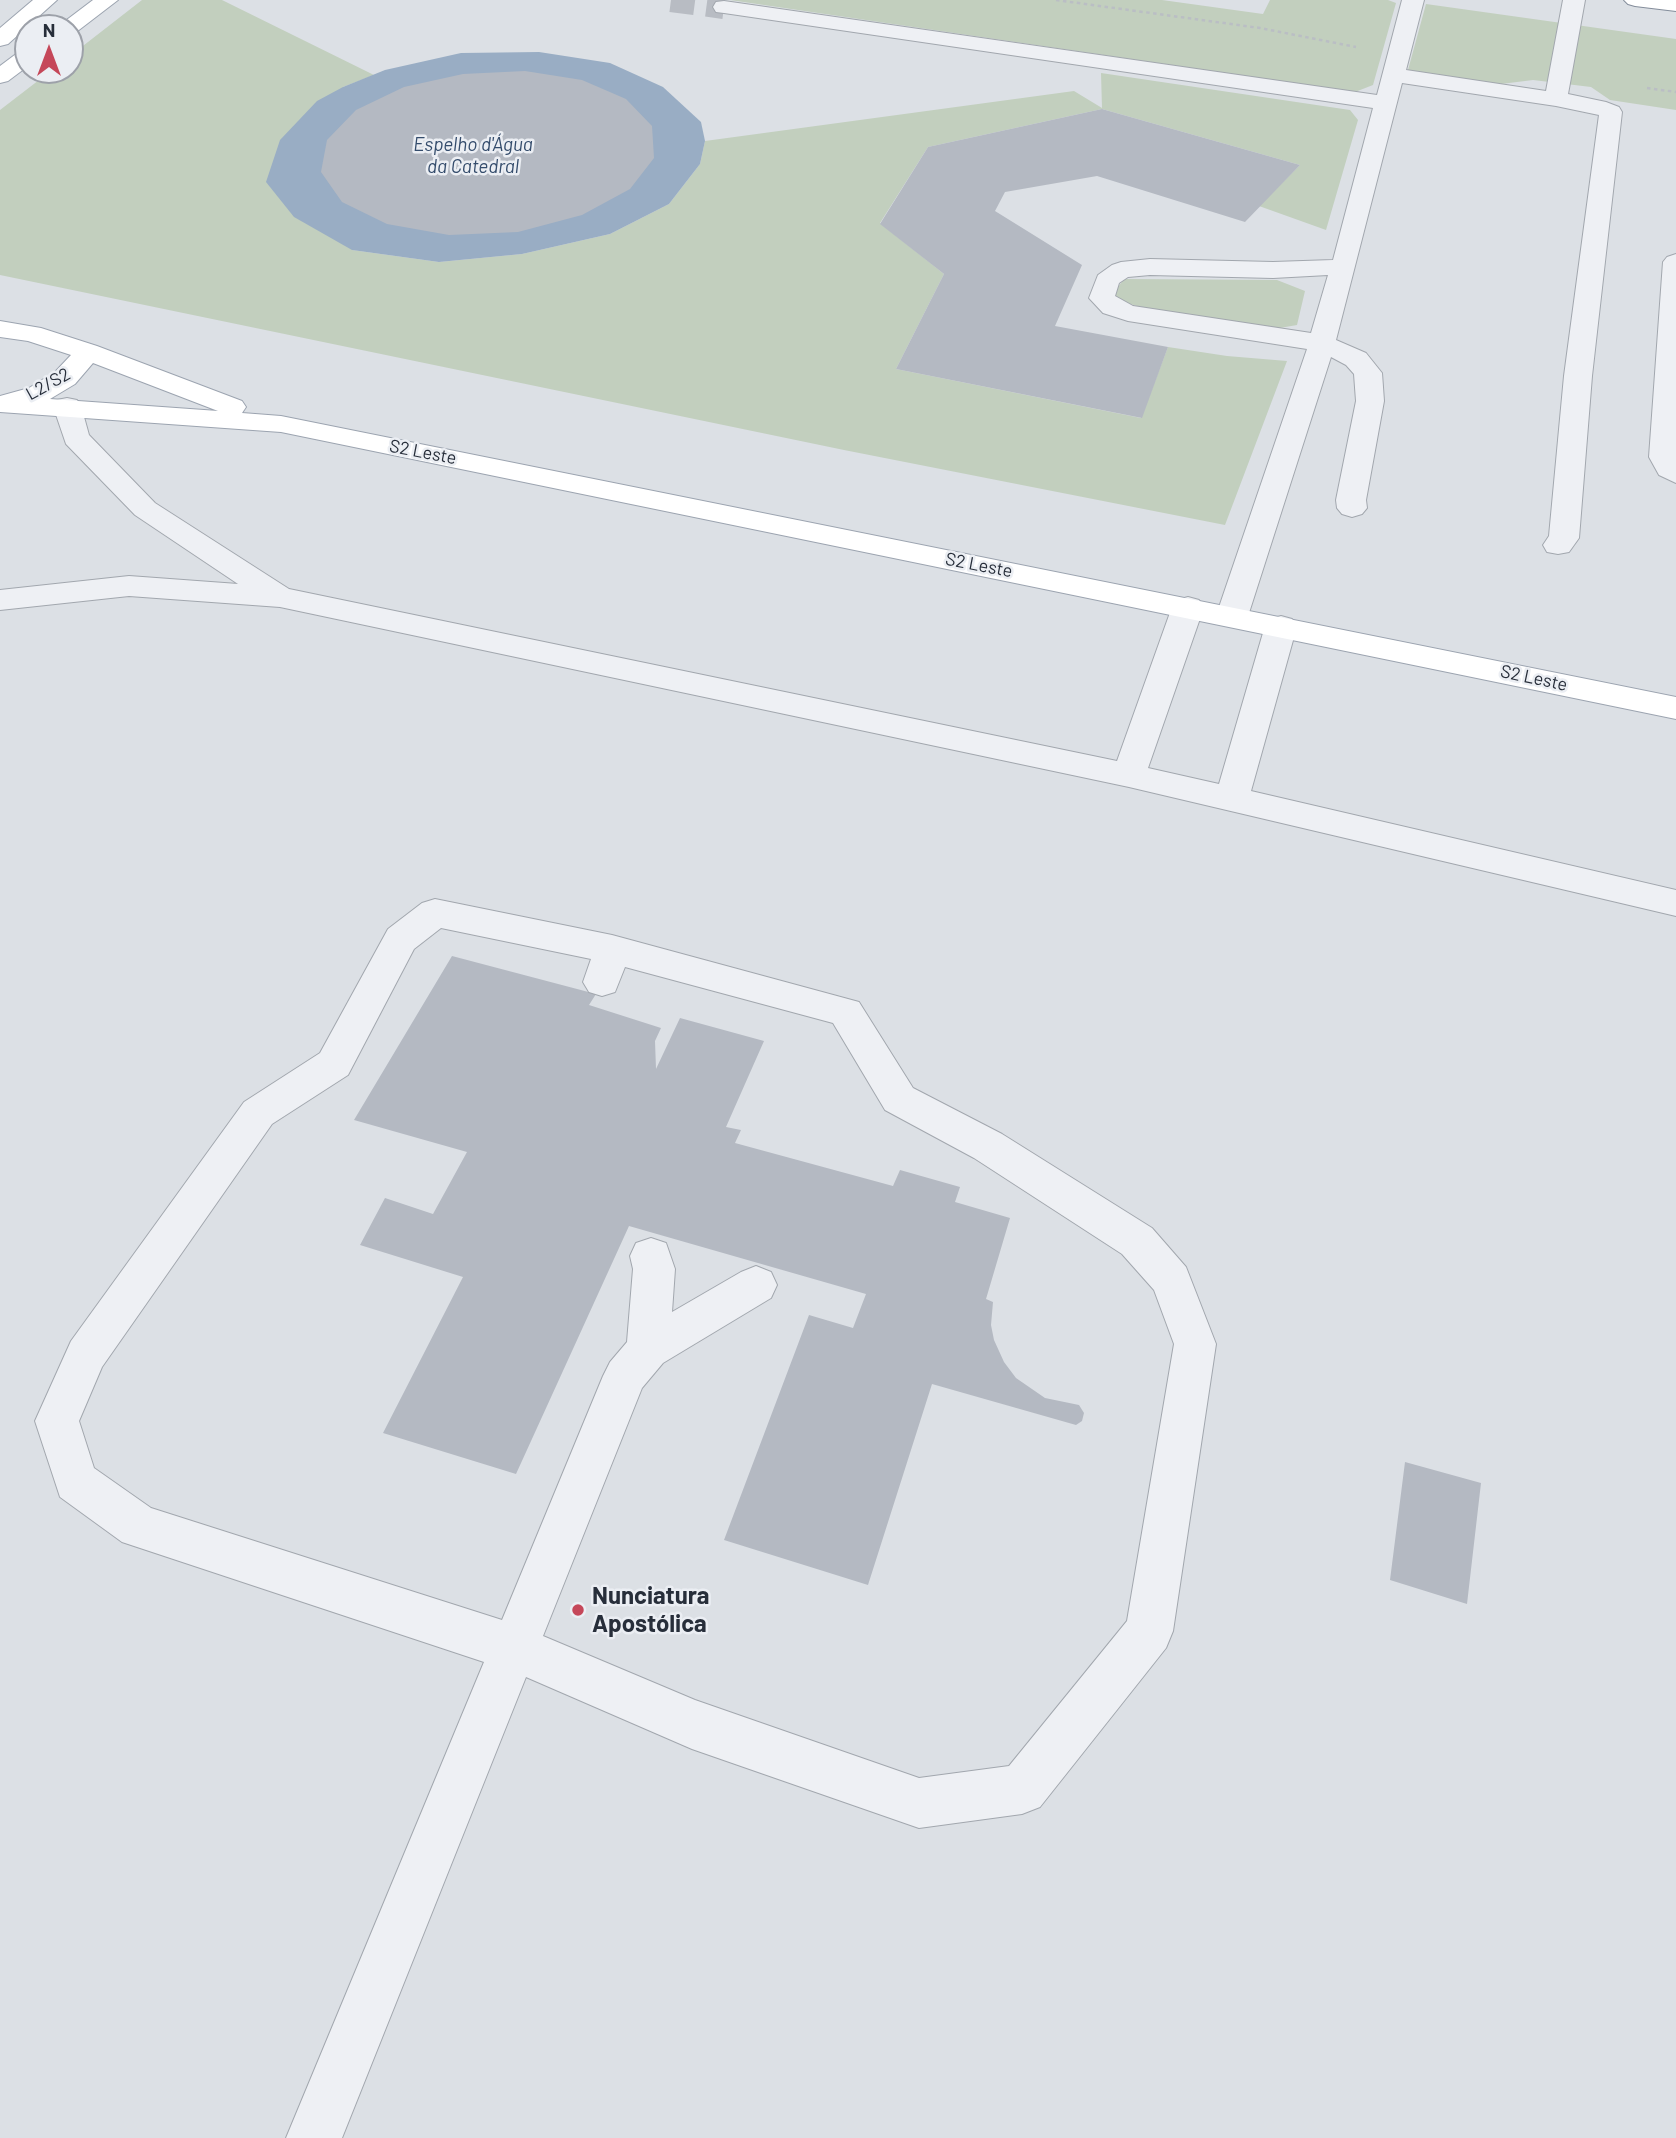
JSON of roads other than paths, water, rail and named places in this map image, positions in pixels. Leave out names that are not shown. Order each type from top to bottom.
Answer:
[{"type":"main road","points":[[0,39],[46,0]]},
{"type":"main road","points":[[84,16],[107,0]]},
{"type":"main road","points":[[1635,0],[1676,5]]},
{"type":"main road","name":"S2 Leste","points":[[0,328],[32,334],[88,352],[157,380],[281,424]]},
{"type":"main road","name":"L2/S2","points":[[3,405],[39,394],[65,378],[88,352]]},
{"type":"main road","name":"S2 Leste","points":[[3,405],[67,406],[281,424],[1676,708]]},
{"type":"street","points":[[1232,616],[1322,343],[1413,0]]},
{"type":"street","points":[[1556,99],[1574,0]]},
{"type":"street","points":[[724,7],[1386,103]]},
{"type":"street","points":[[1393,75],[1556,99],[1611,112],[1578,376],[1564,538],[1558,545]]},
{"type":"street","points":[[1676,262],[1663,457],[1669,469],[1676,474]]},
{"type":"street","points":[[1344,267],[1273,270],[1150,267],[1121,270],[1107,280],[1102,298],[1112,307],[1128,313],[1322,343],[1356,359],[1368,373],[1370,401],[1351,500],[1352,508]]},
{"type":"street","points":[[67,406],[76,438],[145,509],[280,597]]},
{"type":"street","points":[[0,600],[129,586],[280,597],[1129,775],[1676,903]]},
{"type":"street","points":[[1129,775],[1188,607]]},
{"type":"street","points":[[1232,799],[1281,626]]},
{"type":"street","points":[[435,913],[607,965],[846,1012],[899,1100],[988,1146],[1137,1241],[1171,1280],[1195,1344],[1149,1631],[1022,1789],[919,1803],[692,1724],[513,1647],[138,1526],[75,1482],[57,1421],[86,1356],[258,1113],[351,1068],[401,939],[435,913]]},
{"type":"street","points":[[648,1349],[653,1269],[651,1256]]},
{"type":"street","points":[[314,2138],[625,1377],[648,1349],[756,1284]]},
{"type":"water","name":"Espelho d'Água da Catedral","points":[[539,52],[610,63],[663,87],[701,122],[705,141],[700,164],[669,204],[610,234],[522,254],[439,262],[352,250],[294,217],[266,182],[280,140],[317,101],[343,87],[385,70],[461,53]]},
{"type":"tunnel","points":[[671,0],[724,7]]},
{"type":"place","name":"Nunciatura Apostólica","points":[[578,1610]]}]
